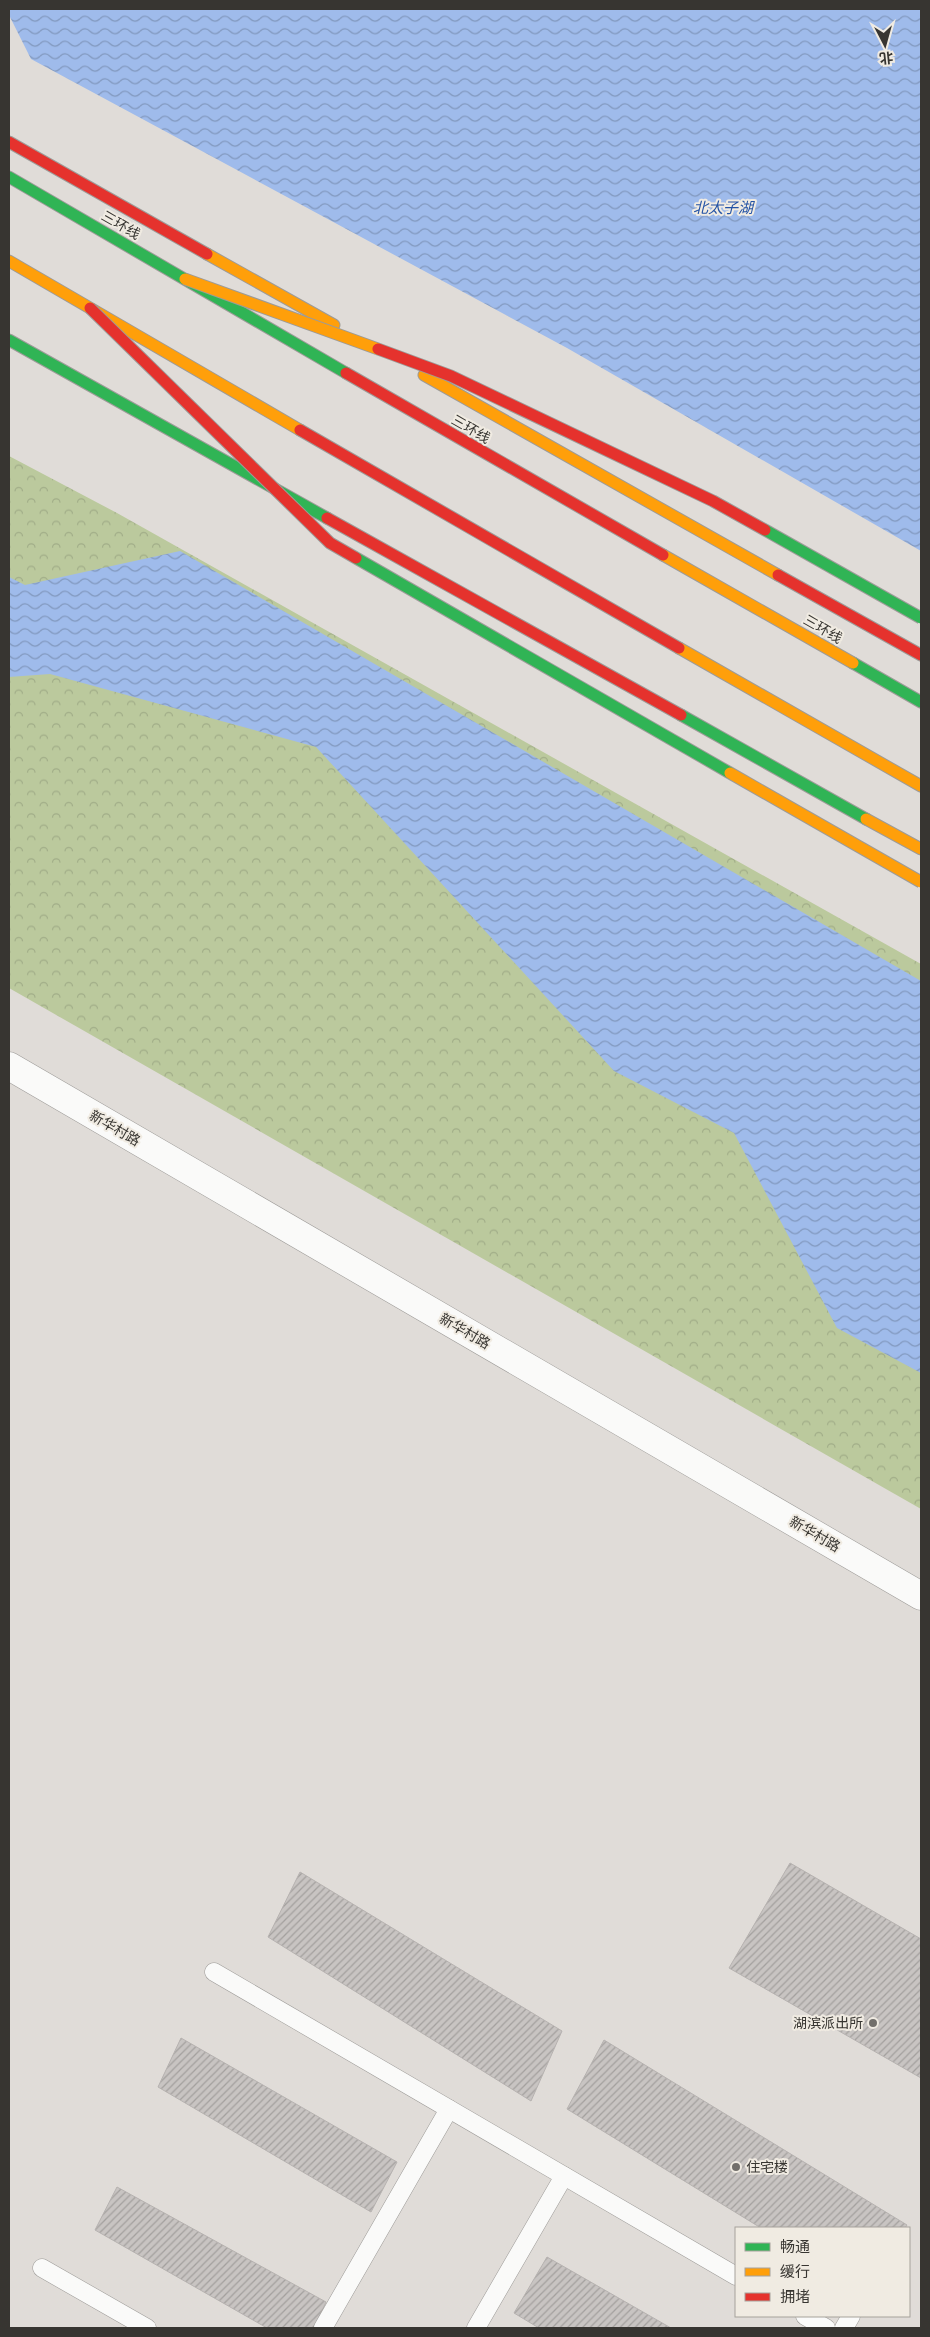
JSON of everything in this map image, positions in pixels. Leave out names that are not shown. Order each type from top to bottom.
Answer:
[{"type":"main road","points":[[9,142],[921,655]]},
{"type":"main road","name":"三环线","points":[[9,176],[475,448],[921,702]]},
{"type":"main road","points":[[9,261],[507,550],[921,786]]},
{"type":"main road","points":[[185,279],[451,376],[713,501],[921,618]]},
{"type":"main road","points":[[90,308],[330,543],[921,882]]},
{"type":"main road","points":[[9,340],[921,849]]},
{"type":"street","name":"新华村路","points":[[9,1066],[921,1596]]},
{"type":"lane","points":[[214,1972],[735,2275]]},
{"type":"lane","points":[[323,2328],[449,2108]]},
{"type":"lane","points":[[476,2328],[564,2176]]},
{"type":"lane","points":[[42,2268],[147,2328]]},
{"type":"lane","points":[[807,2317],[826,2328]]},
{"type":"lane","points":[[844,2328],[850,2317]]},
{"type":"green space","points":[[9,456],[117,513],[921,964],[921,1509],[9,988]]},
{"type":"water","name":"北太子湖","points":[[9,9],[921,9],[921,551],[567,348],[31,59],[9,15]]},
{"type":"water","points":[[180,551],[921,981],[921,1373],[837,1328],[734,1133],[614,1071],[316,747],[50,674],[9,677],[9,577],[25,585]]},
{"type":"building","name":"湖滨派出所","points":[[790,1863],[921,1939],[921,2078],[729,1968]]},
{"type":"building","points":[[300,1872],[562,2031],[531,2101],[268,1937]]},
{"type":"building","points":[[181,2038],[397,2162],[371,2212],[158,2087]]},
{"type":"building","name":"住宅楼","points":[[604,2040],[907,2225],[906,2227],[759,2227],[567,2109]]},
{"type":"building","points":[[117,2187],[326,2302],[314,2328],[267,2328],[95,2230]]},
{"type":"building","points":[[547,2257],[671,2328],[539,2328],[514,2313]]},
{"type":"traffic: fast","points":[[9,177],[346,373]]},
{"type":"traffic: fast","points":[[9,340],[327,518]]},
{"type":"traffic: fast","points":[[765,530],[921,618]]},
{"type":"traffic: fast","points":[[356,558],[730,773]]},
{"type":"traffic: fast","points":[[853,663],[921,702]]},
{"type":"traffic: fast","points":[[681,715],[866,819]]},
{"type":"traffic: slow","points":[[207,254],[334,325]]},
{"type":"traffic: slow","points":[[9,261],[300,430]]},
{"type":"traffic: slow","points":[[185,279],[378,349]]},
{"type":"traffic: slow","points":[[424,375],[778,575]]},
{"type":"traffic: slow","points":[[663,555],[853,663]]},
{"type":"traffic: slow","points":[[679,648],[921,786]]},
{"type":"traffic: slow","points":[[730,773],[921,882]]},
{"type":"traffic: slow","points":[[866,819],[921,849]]},
{"type":"traffic: jam","points":[[9,142],[207,254]]},
{"type":"traffic: jam","points":[[90,308],[330,543],[356,558]]},
{"type":"traffic: jam","points":[[378,349],[451,376],[713,501],[765,530]]},
{"type":"traffic: jam","points":[[346,373],[663,555]]},
{"type":"traffic: jam","points":[[300,430],[679,648]]},
{"type":"traffic: jam","points":[[327,518],[681,715]]},
{"type":"traffic: jam","points":[[778,575],[921,655]]},
{"type":"place","name":"湖滨派出所","points":[[873,2023]]},
{"type":"place","name":"住宅楼","points":[[736,2167]]}]
